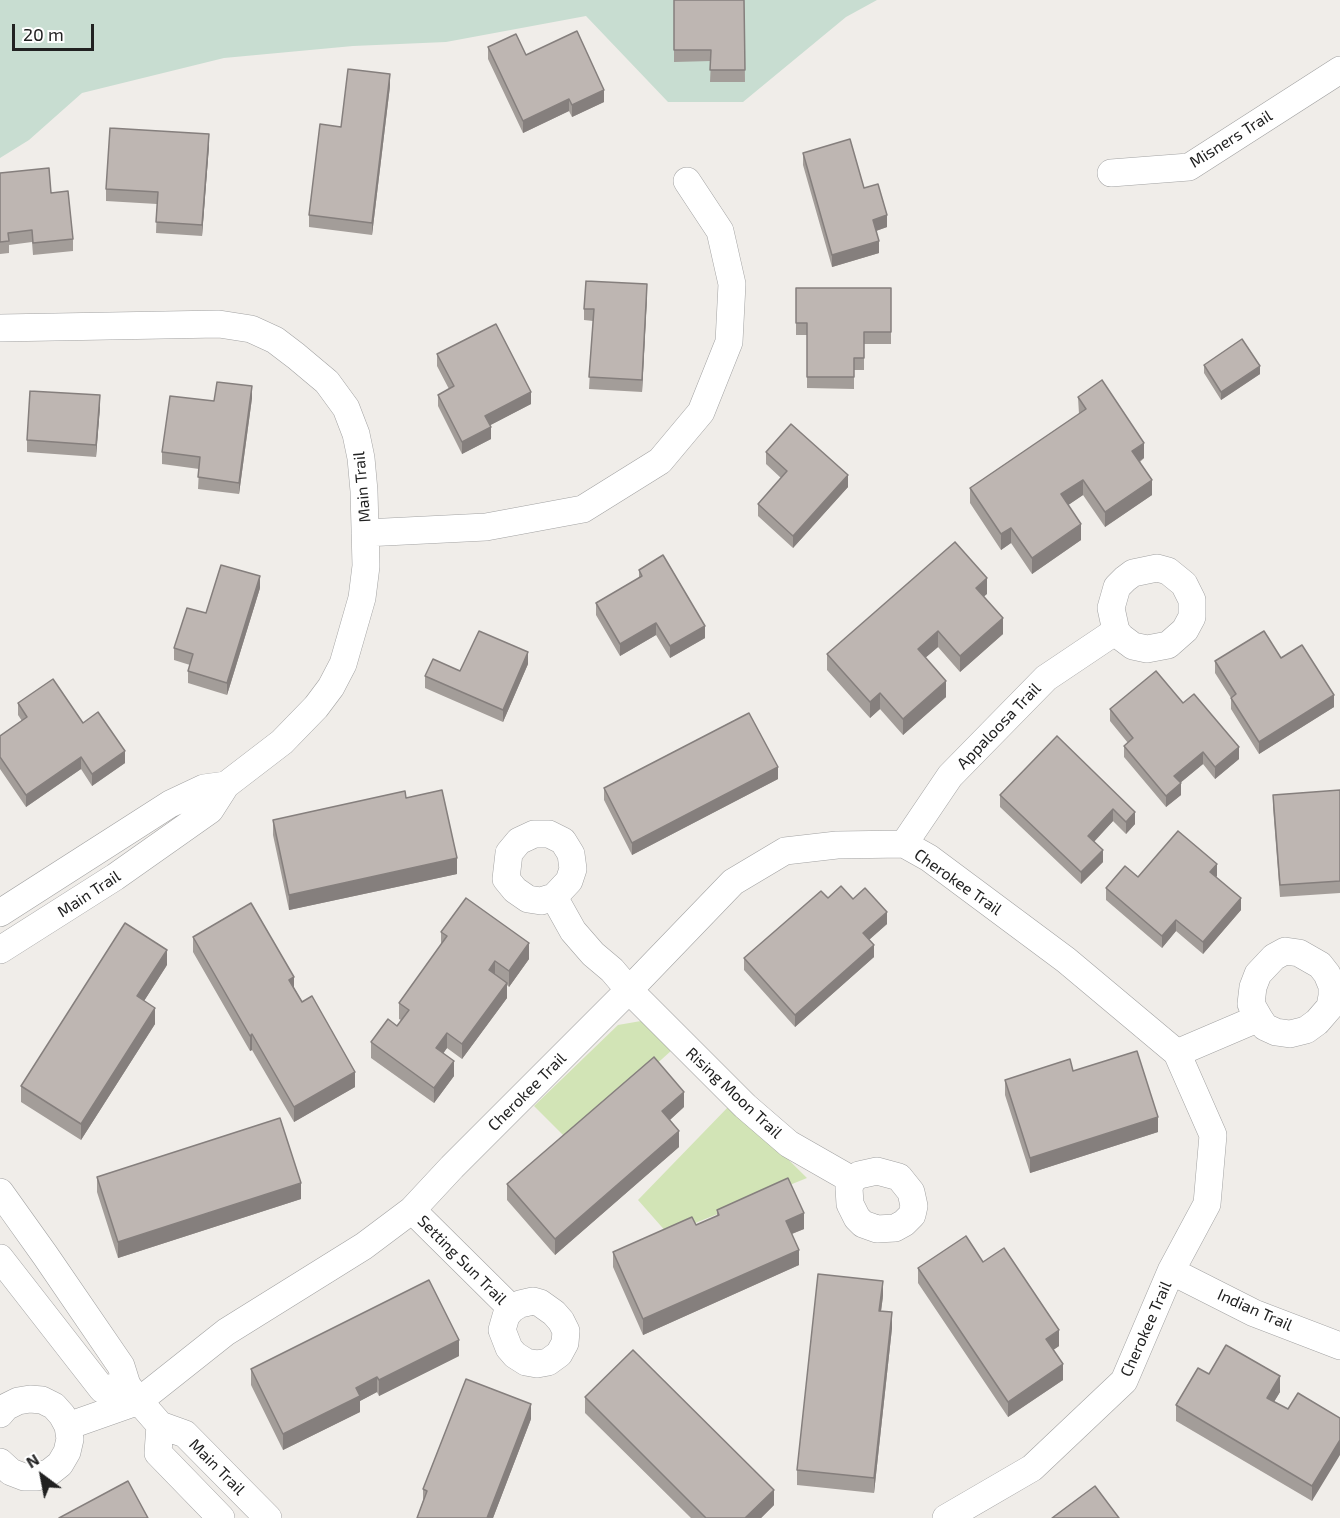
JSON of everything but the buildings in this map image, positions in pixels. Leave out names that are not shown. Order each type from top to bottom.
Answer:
[{"type":"street","name":"Misners Trail","points":[[1111,173],[1189,167],[1340,70]]},
{"type":"street","points":[[365,533],[486,527],[582,509],[660,461],[701,412],[729,342],[732,284],[720,231],[687,181]]},
{"type":"street","name":"Main Trail","points":[[0,328],[219,324],[251,329],[275,340],[327,382],[345,408],[356,434],[361,458],[366,566],[362,598],[343,664],[316,707],[282,742],[226,785],[210,810],[116,877],[0,950]]},
{"type":"street","name":"Appaloosa Trail","points":[[904,844],[950,776],[1046,678],[1116,631]]},
{"type":"street","name":"Main Trail","points":[[0,913],[170,804],[204,788],[226,785]]},
{"type":"street","name":"Cherokee Trail","points":[[68,1426],[133,1393],[364,1246],[412,1210],[733,882],[785,851],[837,845],[904,844],[929,858],[1066,960],[1177,1053],[1214,1135],[1207,1204],[1171,1271],[1124,1381],[1032,1468],[946,1518]]},
{"type":"street","name":"Rising Moon Trail","points":[[554,897],[573,931],[593,954],[612,970],[629,990],[745,1106],[789,1144],[852,1180]]},
{"type":"street","points":[[1177,1053],[1258,1018]]},
{"type":"street","name":"Main Trail","points":[[0,1192],[121,1366],[133,1393],[160,1425],[185,1434],[268,1518]]},
{"type":"street","name":"Setting Sun Trail","points":[[412,1210],[512,1310]]},
{"type":"street","points":[[45,1255],[7,1268],[102,1389],[133,1393]]},
{"type":"street","name":"Indian Trail","points":[[1171,1271],[1254,1313],[1340,1346]]},
{"type":"street","points":[[0,1414],[6,1407],[18,1401],[42,1400],[54,1406],[62,1415],[68,1426],[70,1439],[67,1452],[60,1464],[50,1472],[37,1477],[24,1477],[11,1472],[0,1462]]},
{"type":"street","name":"Main Trail","points":[[160,1425],[158,1454],[221,1518]]},
{"type":"green space","points":[[0,0],[877,0],[846,17],[743,102],[668,102],[586,16],[446,42],[353,46],[224,58],[82,93],[29,140],[0,158]]},
{"type":"green space","points":[[641,1021],[672,1050],[570,1142],[534,1106],[618,1025]]},
{"type":"green space","points":[[729,1101],[807,1178],[668,1234],[638,1200],[730,1105]]}]
